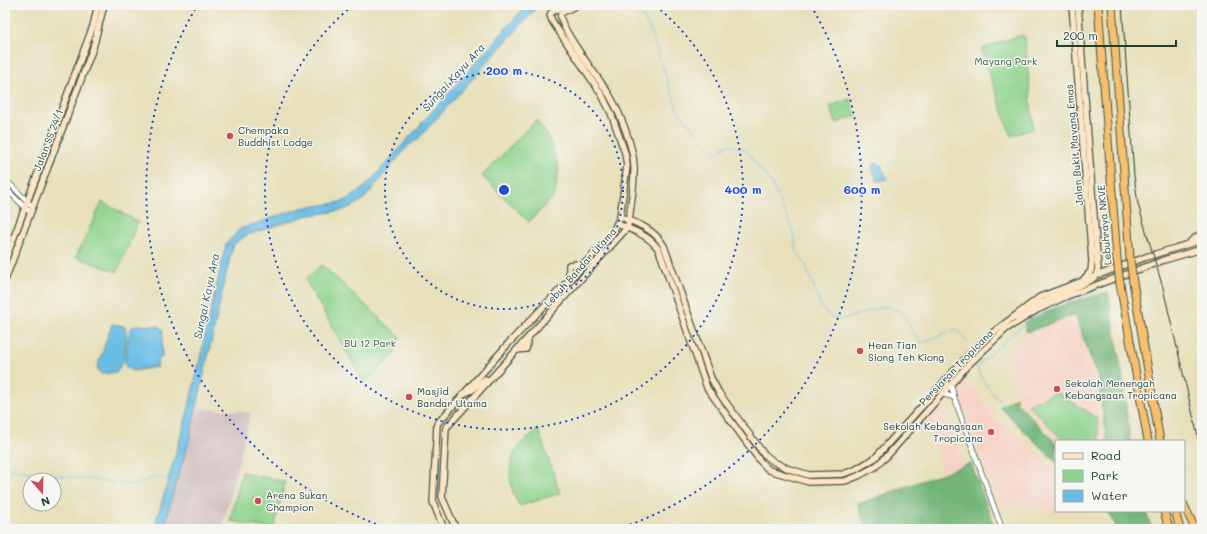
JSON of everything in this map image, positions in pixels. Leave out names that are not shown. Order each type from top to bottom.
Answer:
[{"type":"highway","name":"Lebuhraya NKVE","points":[[1098,5],[1117,259],[1120,284],[1148,440]]},
{"type":"highway","points":[[1112,5],[1130,258],[1160,440]]},
{"type":"highway","points":[[1185,508],[1195,529]]},
{"type":"highway","points":[[1164,512],[1169,529]]},
{"type":"highway","points":[[1175,512],[1180,529]]},
{"type":"main road","name":"Jalan SS 24/1","points":[[5,261],[93,26],[98,5]]},
{"type":"main road","name":"Jalan SS 24/1","points":[[5,280],[93,48],[104,5]]},
{"type":"main road","name":"Lebuh Bandar Utama","points":[[444,529],[433,502],[436,430],[440,419],[522,329],[611,236],[620,217],[627,166],[625,153],[611,113],[602,95],[552,21],[550,15],[552,12],[564,5]]},
{"type":"main road","name":"Lebuh Bandar Utama","points":[[456,529],[442,497],[446,428],[627,228],[629,220],[634,167],[633,154],[610,96],[572,40],[561,19],[561,13],[577,5]]},
{"type":"main road","name":"Jalan Bukit Mayang Emas","points":[[1072,5],[1092,261],[1091,271],[1083,280]]},
{"type":"main road","name":"Jalan Bukit Mayang Emas","points":[[1078,5],[1098,264],[1096,276]]},
{"type":"main road","name":"Persiaran Tropicana","points":[[620,217],[629,220],[659,237],[664,246],[711,378],[763,453],[774,462],[784,467],[798,472],[819,476],[843,474],[855,470],[875,458],[964,360],[991,334],[1040,297],[1107,271],[1202,240]]},
{"type":"main road","name":"Persiaran Tropicana","points":[[618,224],[644,235],[653,242],[659,250],[707,388],[760,461],[769,470],[782,475],[795,479],[819,482],[845,481],[875,467],[888,455],[951,384],[989,344],[1006,329],[1051,302],[1202,248]]},
{"type":"main road","points":[[1190,243],[1202,233]]},
{"type":"main road","points":[[569,279],[569,265],[584,263]]},
{"type":"main road","points":[[1098,264],[1100,268],[1107,271]]},
{"type":"main road","points":[[1006,329],[1036,305],[1086,284],[1096,276]]},
{"type":"main road","points":[[508,344],[521,344],[522,329]]},
{"type":"main road","points":[[515,351],[522,348],[526,349],[529,336]]},
{"type":"main road","points":[[463,393],[467,394],[486,378],[493,376]]},
{"type":"main road","points":[[769,470],[773,468],[774,462]]},
{"type":"main road","points":[[782,475],[781,470],[784,467]]},
{"type":"street","points":[[5,179],[27,202],[32,210]]},
{"type":"street","points":[[5,188],[25,208],[32,210]]},
{"type":"street","points":[[951,384],[954,397],[1002,529]]},
{"type":"street","points":[[942,394],[954,397]]},
{"type":"shaded area","name":"Sekolah Menengah Kebangsaan Tropicana","points":[[1074,315],[1095,377],[1103,440],[1057,440],[1020,402],[1008,354],[1021,339]]},
{"type":"shaded area","name":"Sekolah Kebangsaan Tropicana","points":[[963,375],[995,417],[1030,446],[1055,470],[1055,512],[1022,505],[1000,508],[956,395],[955,384]]},
{"type":"shaded area","points":[[942,403],[963,465],[942,472],[925,421]]},
{"type":"shaded area","points":[[199,408],[251,412],[222,529],[162,529]]},
{"type":"shaded area","name":"Sekolah Kebangsaan Tropicana","points":[[1056,512],[1072,512],[1071,515]]},
{"type":"green space","name":"Mayang Park","points":[[1021,35],[1025,37],[1033,129],[1011,136],[981,49]]},
{"type":"green space","points":[[850,99],[856,116],[836,123],[830,106]]},
{"type":"green space","points":[[536,120],[548,136],[559,167],[555,195],[529,222],[482,176]]},
{"type":"green space","points":[[102,202],[138,222],[117,272],[76,257]]},
{"type":"green space","name":"BU 12 Park","points":[[322,265],[400,337],[394,355],[364,383],[305,279]]},
{"type":"green space","points":[[1108,292],[1122,373],[1130,440],[1107,440],[1098,378],[1075,315],[1027,332],[1024,322],[1058,307]]},
{"type":"green space","points":[[1056,392],[1097,418],[1099,440],[1063,440],[1028,405]]},
{"type":"green space","points":[[1016,397],[1017,403],[1055,442],[1055,461],[1000,407]]},
{"type":"green space","points":[[538,429],[560,493],[520,506],[512,488],[510,474],[512,460],[519,447]]},
{"type":"green space","points":[[971,463],[995,529],[866,529],[858,504]]},
{"type":"green space","name":"Arena Sukan Champion","points":[[242,472],[285,482],[274,529],[230,521]]},
{"type":"green space","points":[[1107,512],[1146,512],[1152,529],[1117,529],[1111,516]]},
{"type":"water","points":[[527,5],[539,5],[418,139],[408,146],[364,199],[344,210],[306,216],[247,235],[234,244],[189,442],[174,489],[164,529],[154,529],[188,411],[226,244],[240,229],[301,208],[347,200],[366,186]]},
{"type":"water","points":[[875,163],[881,165],[887,179],[877,181],[872,166]]},
{"type":"water","points":[[112,324],[124,326],[126,329],[126,341],[123,356],[117,372],[101,374],[97,368]]},
{"type":"water","points":[[133,326],[158,326],[163,330],[162,358],[158,358],[157,367],[133,371],[126,367],[124,363],[130,330]]},
{"type":"waterway","points":[[632,5],[645,20],[650,30],[678,111],[709,146]]},
{"type":"waterway","points":[[714,151],[716,154],[720,153],[724,146],[731,145],[746,150],[771,183],[793,230],[797,252],[806,265],[821,307],[828,314],[835,319],[844,319],[885,306],[902,312],[920,343],[957,329],[967,342]]},
{"type":"waterway","points":[[1037,436],[995,396],[981,377],[976,367],[1017,330],[1049,310],[1100,291]]},
{"type":"waterway","points":[[979,358],[982,361]]},
{"type":"waterway","points":[[5,469],[135,485],[156,477],[164,479],[169,477]]},
{"type":"tram line","points":[[1122,5],[1134,176],[1138,204],[1163,288],[1202,454]]},
{"type":"place","name":"Chempaka Buddhist Lodge","points":[[230,136]]},
{"type":"place","name":"Hean Tian Siong Teh Kiong","points":[[860,351]]},
{"type":"place","name":"Sekolah Menengah Kebangsaan Tropicana","points":[[1057,389]]},
{"type":"place","name":"Masjid Bandar Utama","points":[[409,397]]},
{"type":"place","name":"Sekolah Kebangsaan Tropicana","points":[[991,432]]},
{"type":"place","name":"Arena Sukan Champion","points":[[258,501]]},
{"type":"water label","name":"Sungai Kayu Ara","points":[[453,77]]},
{"type":"water label","name":"Sungai Kayu Ara","points":[[206,296]]}]
